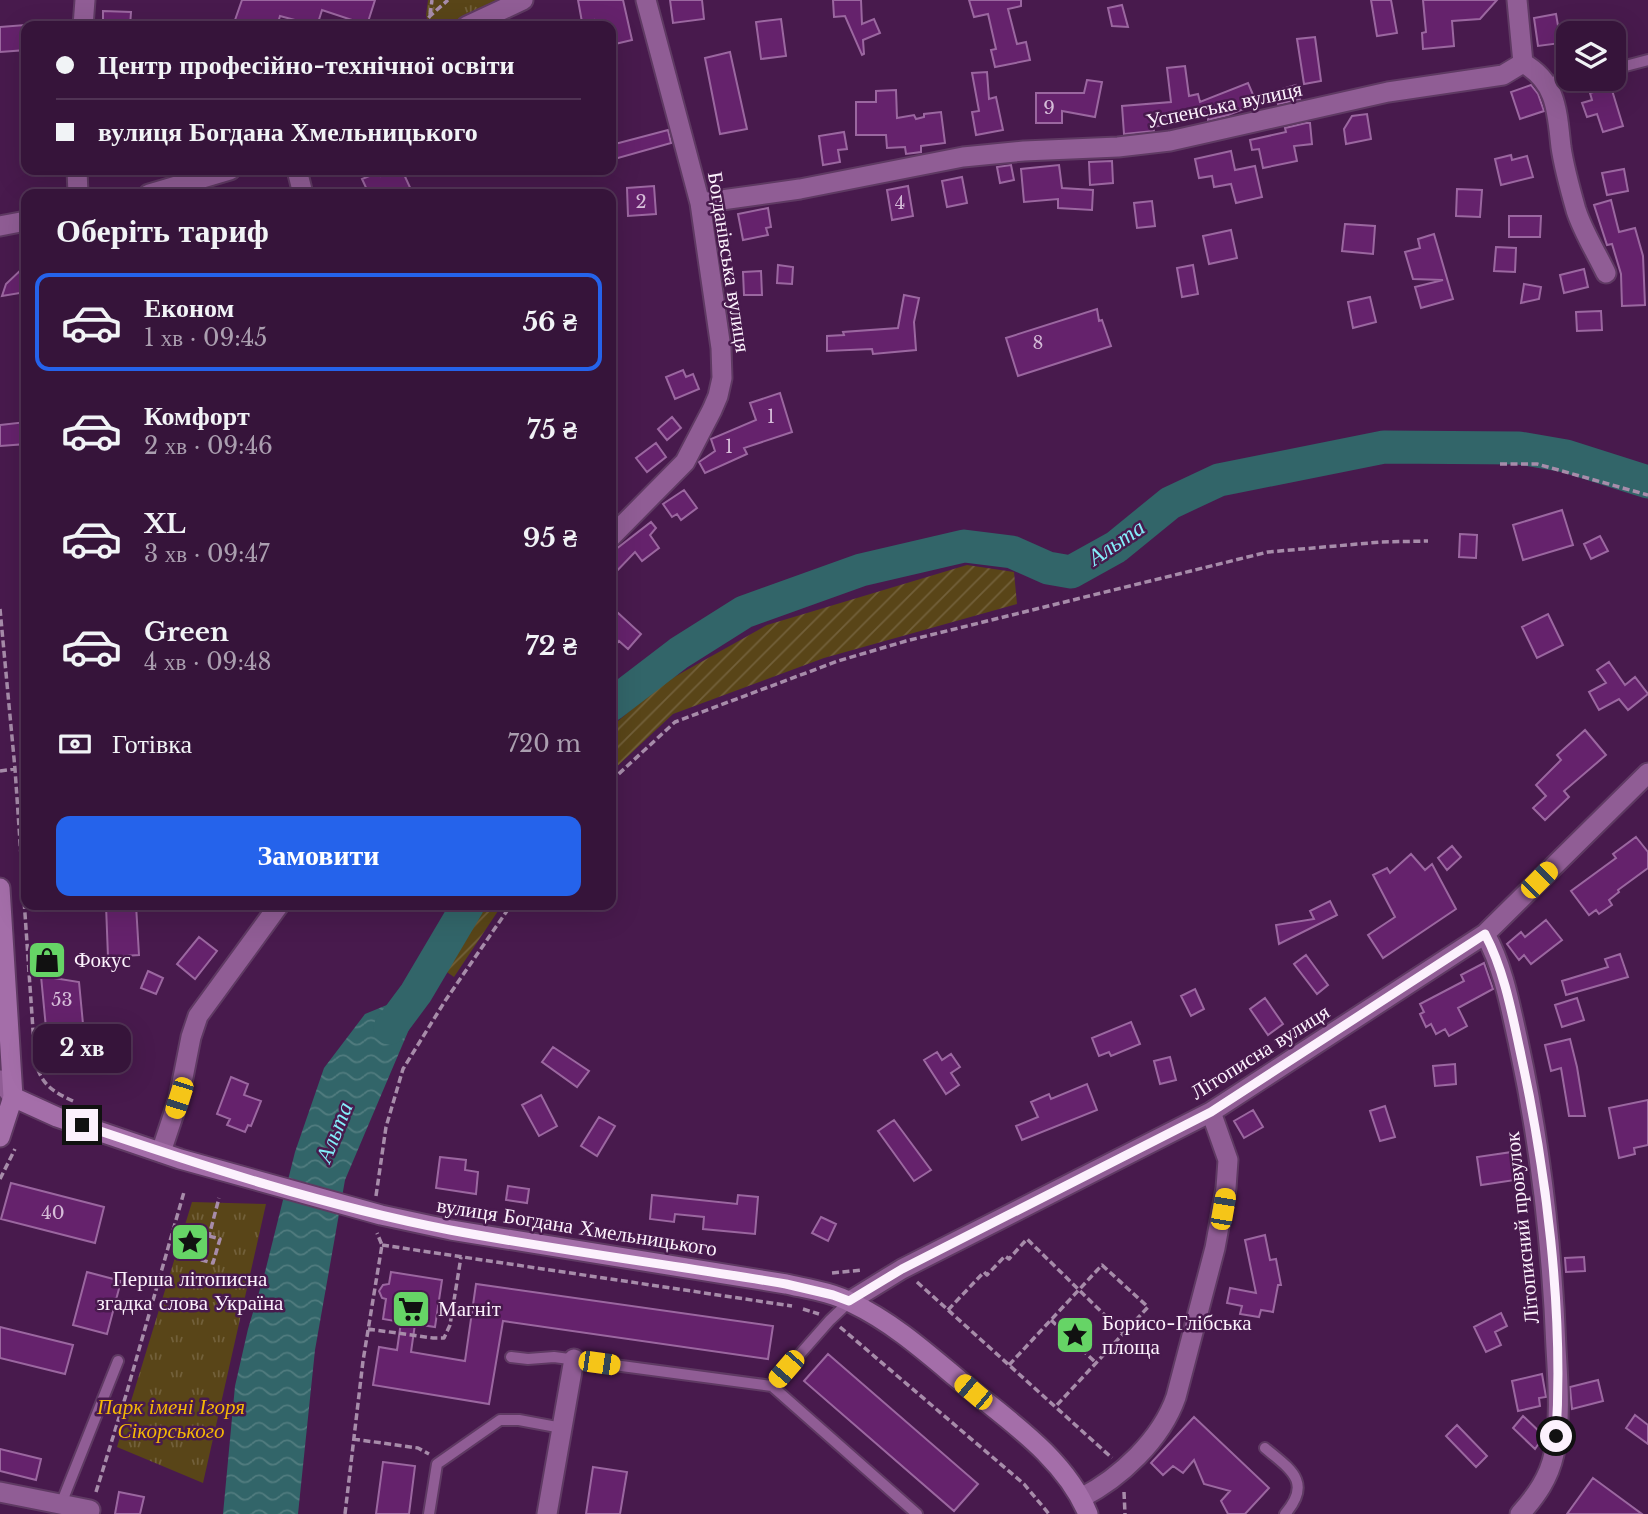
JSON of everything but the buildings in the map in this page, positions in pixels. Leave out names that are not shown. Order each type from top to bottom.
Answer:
[{"type":"main road","points":[[0,888],[13,1097],[8,1142]]},
{"type":"main road","name":"вулиця Богдана Хмельницького","points":[[13,1097],[57,1117],[257,1182],[368,1204],[451,1230],[795,1286],[849,1301],[871,1312],[916,1344],[1030,1439],[1050,1458],[1084,1506]]},
{"type":"street","points":[[83,21],[85,0]]},
{"type":"street","points":[[478,21],[523,0]]},
{"type":"street","name":"Богданівська вулиця","points":[[616,532],[673,475],[695,446],[718,396],[722,378],[721,348],[701,203],[646,0]]},
{"type":"street","points":[[1517,0],[1523,63],[1535,70],[1547,83],[1559,117],[1564,163],[1577,211],[1606,273]]},
{"type":"street","name":"Успенська вулиця","points":[[701,203],[800,190],[963,158],[1170,141],[1399,90],[1503,75],[1523,63]]},
{"type":"street","points":[[166,189],[213,175]]},
{"type":"street","points":[[0,226],[21,222]]},
{"type":"street","name":"Літописна вулиця","points":[[849,1301],[902,1269],[1211,1112],[1485,934],[1648,773]]},
{"type":"street","points":[[161,1152],[179,1098],[198,1016],[275,910]]},
{"type":"street","name":"Літописний провулок","points":[[1485,934],[1498,963],[1527,1081],[1544,1195],[1555,1308],[1558,1391],[1555,1451],[1538,1493],[1520,1514]]},
{"type":"street","name":"вулиця Богдана Хмельницького","points":[[0,1080],[13,1097]]},
{"type":"street","points":[[1084,1506],[1146,1444],[1168,1415],[1176,1397],[1214,1248],[1226,1188],[1228,1160],[1211,1112]]},
{"type":"street","points":[[547,1514],[574,1359]]},
{"type":"street","points":[[0,1492],[89,1512]]},
{"type":"lane","points":[[1626,66],[1648,60]]},
{"type":"lane","points":[[1547,83],[1556,81]]},
{"type":"lane","points":[[772,1386],[849,1301]]},
{"type":"lane","points":[[512,1357],[574,1359],[772,1386],[917,1514]]},
{"type":"lane","points":[[61,1504],[118,1361]]},
{"type":"lane","points":[[429,1514],[437,1464],[500,1420],[519,1420],[562,1429]]},
{"type":"lane","points":[[1265,1448],[1290,1470],[1297,1480],[1296,1498],[1284,1514]]},
{"type":"path","points":[[430,16],[432,0]]},
{"type":"path","points":[[426,21],[449,0]]},
{"type":"path","points":[[1500,464],[1537,464],[1648,495]]},
{"type":"path","points":[[616,776],[675,722],[883,647],[1268,552],[1381,542],[1427,541]]},
{"type":"path","points":[[0,609],[21,862]]},
{"type":"path","points":[[0,771],[15,769]]},
{"type":"path","points":[[24,910],[32,1033],[38,1071],[47,1087],[85,1105]]},
{"type":"path","points":[[368,1204],[403,1069],[445,1001],[508,910]]},
{"type":"path","points":[[0,1179],[8,1142]]},
{"type":"path","points":[[89,1512],[126,1395],[184,1192]]},
{"type":"path","points":[[209,1236],[219,1198]]},
{"type":"path","points":[[197,1233],[209,1236],[220,1239],[214,1263],[190,1256],[197,1233]]},
{"type":"path","points":[[948,1310],[984,1272],[987,1275],[1005,1256],[1009,1259],[1027,1239],[1123,1333]]},
{"type":"path","points":[[345,1514],[353,1438],[382,1245],[792,1306],[830,1320],[848,1332],[1024,1484],[1049,1514]]},
{"type":"path","points":[[368,1329],[444,1338],[450,1325],[461,1257]]},
{"type":"path","points":[[1009,1365],[1102,1265],[1148,1307],[1055,1406]]},
{"type":"path","points":[[1051,1320],[1096,1363]]},
{"type":"path","points":[[353,1438],[418,1448],[428,1452],[437,1464]]},
{"type":"path","points":[[1119,1514],[1125,1513]]},
{"type":"green space","points":[[428,0],[503,0],[459,21],[428,21]]},
{"type":"green space","points":[[967,565],[1014,572],[1017,604],[824,658],[673,714],[616,767],[616,723],[660,685],[767,625]]},
{"type":"green space","points":[[477,910],[499,910],[454,977],[441,968]]},
{"type":"green space","name":"Парк імені Ігоря Сікорського","points":[[192,1202],[266,1204],[203,1483],[117,1447]]},
{"type":"water","points":[[416,993],[413,1020],[345,1180],[315,1350],[298,1514],[223,1514],[235,1386],[295,1152],[324,1068],[365,1014]]},
{"type":"waterway","name":"Альта","points":[[616,701],[679,653],[744,612],[861,570],[964,546],[1012,552],[1048,568],[1071,572],[1116,547],[1170,503],[1219,480],[1384,447],[1519,448],[1566,456],[1648,482]]},
{"type":"waterway","name":"Альта","points":[[390,1028],[416,993],[465,910]]},
{"type":"place","name":"Фокус","points":[[47,960]]},
{"type":"place","name":"Перша літописна згадка слова Україна","points":[[190,1242]]},
{"type":"place","name":"Магніт","points":[[411,1309]]},
{"type":"place","name":"Борисо-Глібська площа","points":[[1075,1335]]},
{"type":"route","points":[[82,1125],[257,1182],[381,1215],[451,1230],[786,1284],[849,1301],[902,1269],[1211,1112],[1485,934],[1498,963],[1512,1017],[1527,1081],[1536,1137],[1553,1270],[1558,1391],[1556,1436]]}]
